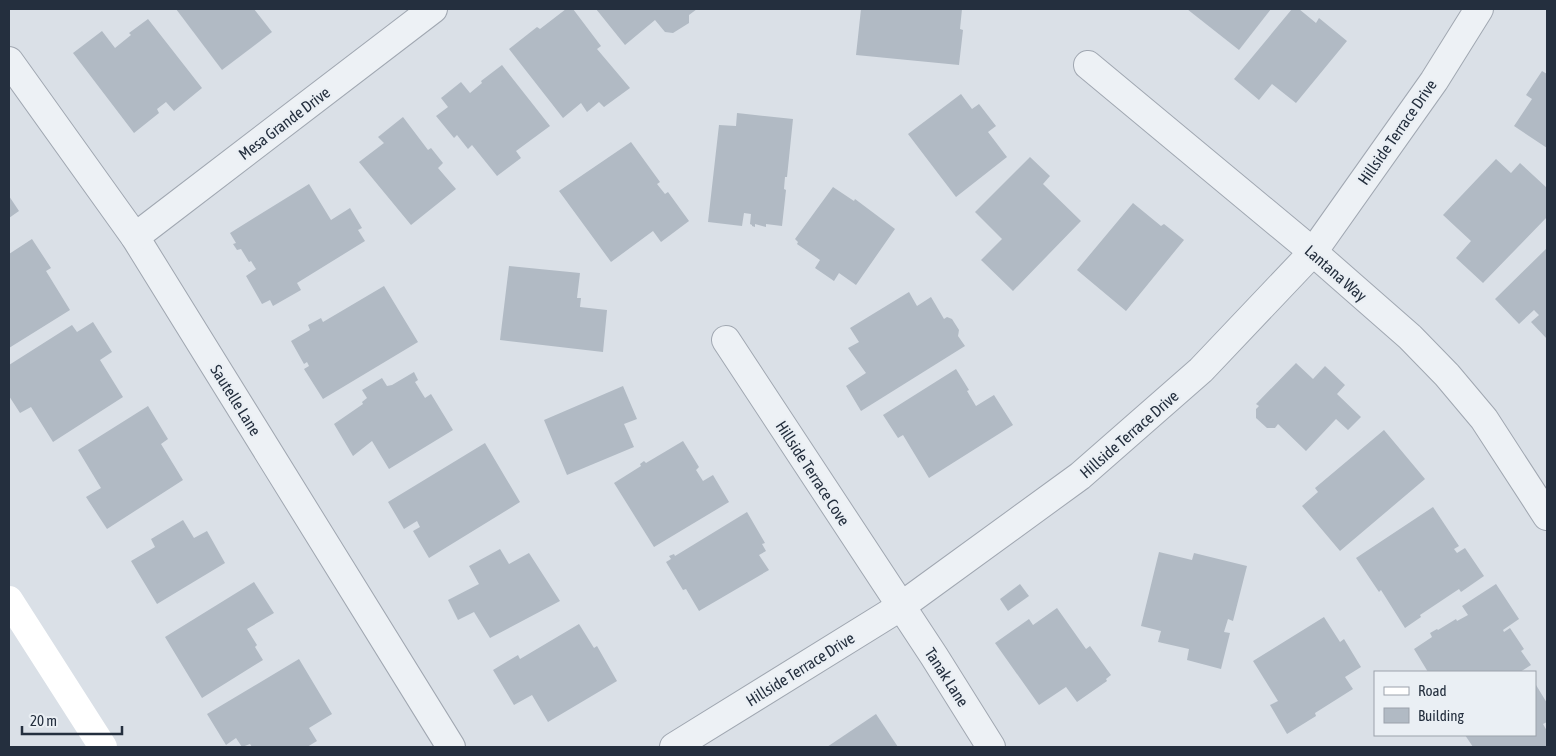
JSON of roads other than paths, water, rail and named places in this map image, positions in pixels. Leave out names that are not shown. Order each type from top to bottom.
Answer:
[{"type":"main road","points":[[9,600],[103,747]]},
{"type":"street","name":"Mesa Grande Drive","points":[[135,237],[433,9]]},
{"type":"street","name":"Hillside Terrace Drive","points":[[674,747],[900,607],[1080,476],[1201,370],[1313,252],[1434,81],[1478,9]]},
{"type":"street","name":"Sautelle Lane","points":[[9,61],[135,237],[451,747]]},
{"type":"street","name":"Lantana Way","points":[[1088,65],[1313,252],[1410,337],[1447,375],[1484,419],[1547,516]]},
{"type":"street","name":"Hillside Terrace Cove","points":[[726,340],[900,607]]},
{"type":"street","name":"Tanak Lane","points":[[900,607],[934,656],[991,747]]}]
